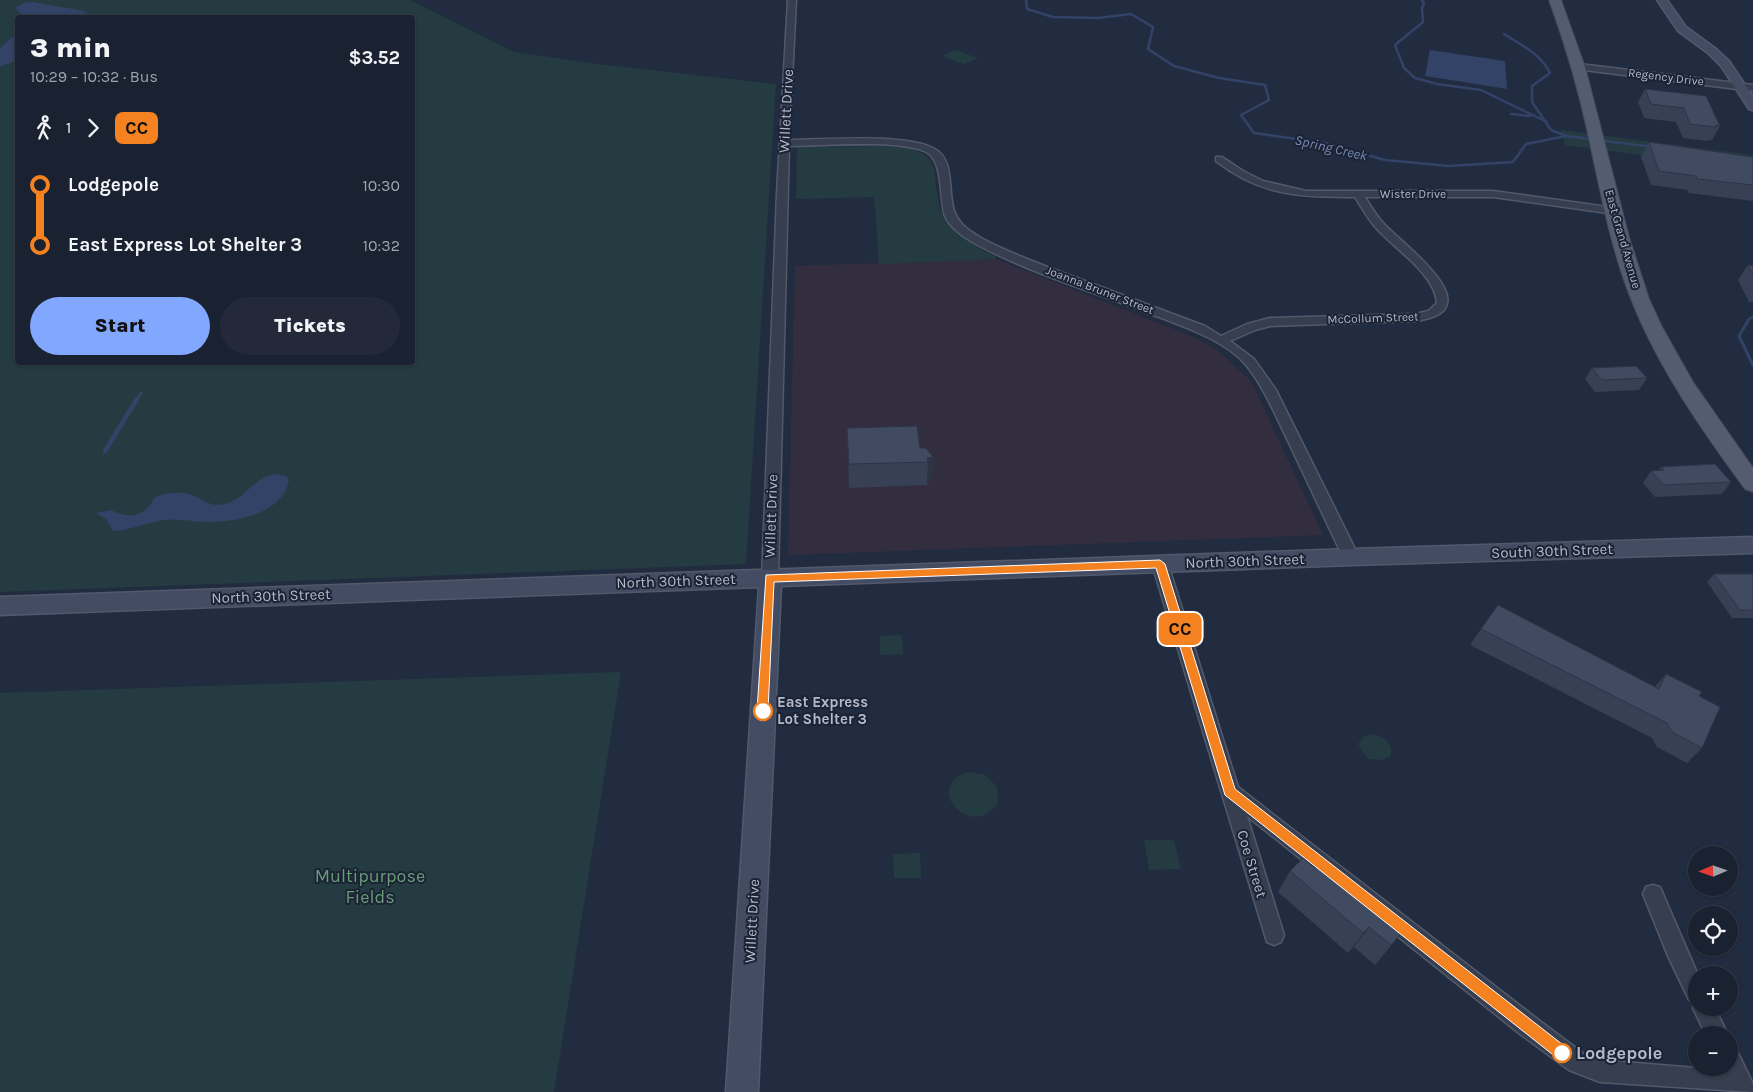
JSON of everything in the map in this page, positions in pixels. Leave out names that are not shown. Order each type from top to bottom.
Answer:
[{"type":"main road","name":"East Grand Avenue","points":[[1555,0],[1578,67],[1630,272],[1642,302],[1656,333],[1690,392],[1734,460],[1753,484]]},
{"type":"main road","points":[[1662,0],[1675,22],[1719,57],[1732,72],[1753,106]]},
{"type":"main road","name":"South 30th Street","points":[[1351,557],[1753,545]]},
{"type":"main road","name":"North 30th Street","points":[[0,606],[1351,557]]},
{"type":"main road","name":"Willett Drive","points":[[742,1092],[770,578]]},
{"type":"street","name":"Willett Drive","points":[[770,578],[784,143],[792,0]]},
{"type":"street","name":"Regency Drive","points":[[1578,67],[1753,88]]},
{"type":"street","name":"Joanna Bruner Street","points":[[784,143],[898,142],[930,150],[942,162],[946,197],[951,217],[962,230],[978,241],[1022,261],[1171,317],[1222,340],[1250,362],[1266,383],[1351,557]]},
{"type":"street","name":"Wister Drive","points":[[1219,159],[1240,175],[1278,189],[1306,194],[1493,194],[1614,211]]},
{"type":"street","name":"McCollum Street","points":[[1222,340],[1250,327],[1270,322],[1405,318],[1425,316],[1440,309],[1444,303],[1436,284],[1411,254],[1383,229],[1358,194]]},
{"type":"street","name":"Coe Street","points":[[1160,564],[1274,935]]},
{"type":"street","points":[[1230,792],[1508,1011],[1576,1062],[1600,1071],[1742,1086]]},
{"type":"street","points":[[1653,894],[1688,976]]},
{"type":"shaded area","points":[[996,259],[1194,337],[1217,350],[1251,381],[1323,535],[788,555],[795,266]]},
{"type":"green space","points":[[0,0],[410,0],[514,52],[597,64],[776,84],[746,564],[0,592]]},
{"type":"green space","points":[[955,50],[978,58],[964,64],[942,56]]},
{"type":"green space","points":[[1561,130],[1753,155],[1753,170],[1565,145]]},
{"type":"green space","points":[[891,146],[915,150],[930,160],[933,165],[939,204],[947,222],[961,236],[995,256],[996,259],[879,264],[874,197],[796,199],[797,147]]},
{"type":"green space","points":[[902,635],[903,654],[880,655],[880,636]]},
{"type":"green space","name":"Multipurpose Fields","points":[[621,672],[554,1092],[0,1092],[0,693]]},
{"type":"green space","points":[[1373,734],[1388,742],[1391,749],[1390,757],[1381,760],[1368,759],[1358,744],[1363,737]]},
{"type":"green space","points":[[968,772],[985,775],[997,787],[998,802],[988,813],[976,817],[965,814],[956,808],[950,799],[949,789],[955,779]]},
{"type":"green space","points":[[1144,840],[1174,840],[1181,869],[1149,870]]},
{"type":"green space","points":[[920,853],[921,878],[894,878],[893,854]]},
{"type":"water","points":[[32,2],[79,10],[86,12],[87,15],[23,15],[15,8],[23,3]]},
{"type":"water","points":[[15,35],[15,61],[0,67],[0,48]]},
{"type":"water","points":[[1430,50],[1505,61],[1507,89],[1425,76]]},
{"type":"water","points":[[277,474],[286,476],[289,480],[285,492],[278,501],[268,508],[244,518],[219,522],[165,520],[116,531],[112,530],[107,520],[96,513],[111,510],[121,514],[135,515],[150,505],[156,497],[170,493],[190,494],[212,504],[225,504],[239,497],[262,479]]},
{"type":"building","points":[[1645,89],[1706,96],[1720,126],[1690,124],[1684,108],[1651,104]]},
{"type":"building","points":[[1649,142],[1753,157],[1753,185],[1697,179],[1696,176],[1659,171]]},
{"type":"building","points":[[1748,265],[1753,266],[1753,275]]},
{"type":"building","points":[[1636,366],[1647,378],[1602,380],[1592,368]]},
{"type":"building","points":[[917,426],[920,448],[926,448],[933,457],[927,458],[928,462],[849,464],[847,428]]},
{"type":"building","points":[[1715,464],[1731,482],[1664,485],[1651,471],[1664,470],[1661,467]]},
{"type":"building","points":[[1714,574],[1753,574],[1753,610],[1740,610]]},
{"type":"building","points":[[1498,605],[1659,689],[1666,674],[1702,692],[1699,696],[1720,707],[1702,748],[1672,732],[1667,723],[1481,629]]},
{"type":"building","points":[[1303,858],[1315,868],[1319,864],[1404,930],[1391,945],[1369,927],[1363,933],[1290,871]]},
{"type":"waterway","name":"Spring Creek","points":[[1026,0],[1027,9],[1053,17],[1098,18],[1131,14],[1153,27],[1148,49],[1174,66],[1219,78],[1265,85],[1269,100],[1241,115],[1254,133],[1325,143],[1385,160],[1449,166],[1513,162],[1526,144],[1566,136],[1653,147]]},
{"type":"waterway","points":[[1422,0],[1424,3],[1422,8],[1423,22],[1395,45],[1404,68],[1415,78],[1437,84],[1481,90],[1545,121]]},
{"type":"waterway","points":[[1504,34],[1530,50],[1541,60],[1550,73],[1532,86],[1532,102],[1545,121]]},
{"type":"waterway","points":[[1511,114],[1530,116]]},
{"type":"waterway","points":[[1545,121],[1551,130],[1564,135]]},
{"type":"waterway","points":[[1753,317],[1749,319],[1739,336],[1753,365]]},
{"type":"waterway","points":[[136,401],[141,393]]},
{"type":"waterway","points":[[105,451],[137,399]]},
{"type":"bus line","name":"CC","points":[[763,711],[770,578],[1160,564],[1230,792],[1562,1053]]},
{"type":"place","name":"East Express Lot Shelter 3","points":[[763,711]]},
{"type":"place","name":"Lodgepole","points":[[1562,1053]]}]
